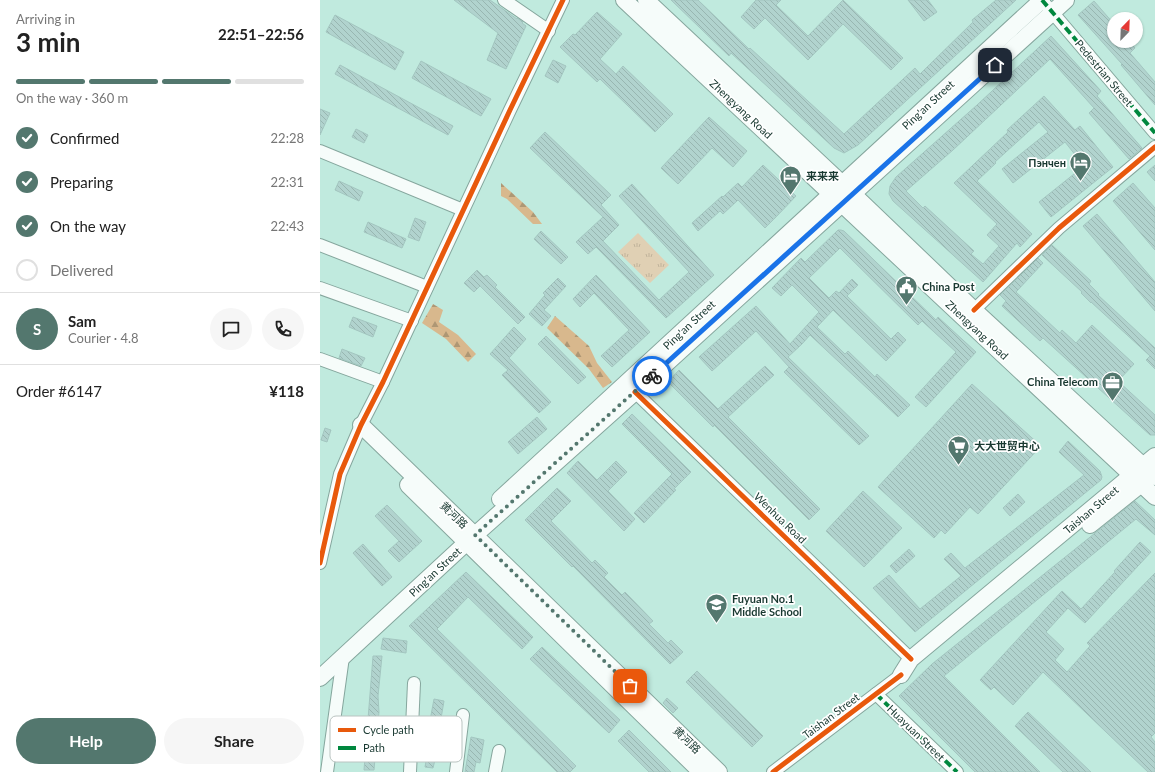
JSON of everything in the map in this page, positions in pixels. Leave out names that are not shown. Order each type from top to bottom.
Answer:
[{"type":"main road","name":"Zhengyang Road","points":[[624,0],[974,310],[1148,472],[1155,497]]},
{"type":"main road","name":"Zhengyang Road","points":[[646,0],[842,194],[1148,472]]},
{"type":"main road","name":"Ping'an Street","points":[[320,678],[467,536],[635,392],[1042,0]]},
{"type":"main road","name":"Ping'an Street","points":[[320,666],[467,536],[842,194],[1066,0]]},
{"type":"main road","name":"黄河路","points":[[359,430],[467,536],[700,772]]},
{"type":"main road","name":"Taishan Street","points":[[901,675],[911,659],[1148,472]]},
{"type":"main road","name":"Taishan Street","points":[[901,675],[1148,472]]},
{"type":"main road","name":"黄河路","points":[[467,536],[719,772]]},
{"type":"street","points":[[504,0],[548,31]]},
{"type":"street","points":[[320,563],[340,474],[359,430],[563,0]]},
{"type":"street","name":"Pedestrian Street","points":[[1042,0],[1155,133]]},
{"type":"street","points":[[974,310],[1059,228],[1155,147]]},
{"type":"street","points":[[320,151],[463,210]]},
{"type":"street","points":[[320,245],[427,287]]},
{"type":"street","points":[[320,288],[412,321]]},
{"type":"street","points":[[320,359],[383,382]]},
{"type":"street","name":"Wenhua Road","points":[[635,392],[911,659]]},
{"type":"street","points":[[334,716],[343,657]]},
{"type":"street","name":"Taishan Street","points":[[773,772],[901,675]]},
{"type":"street","points":[[413,716],[414,683]]},
{"type":"street","name":"Huayuan Street","points":[[876,694],[956,772]]},
{"type":"street","points":[[462,723],[463,715]]},
{"type":"street","points":[[326,772],[330,745]]},
{"type":"street","points":[[495,772],[499,751]]},
{"type":"street","points":[[410,762],[410,772]]},
{"type":"street","points":[[456,772],[457,762]]},
{"type":"green space","points":[[501,183],[533,212],[542,224],[533,224],[507,199],[501,196]]},
{"type":"green space","points":[[638,233],[669,265],[650,283],[618,252]]},
{"type":"green space","points":[[433,304],[443,310],[439,322],[458,335],[476,354],[468,362],[446,339],[422,323]]},
{"type":"green space","points":[[555,316],[589,346],[597,363],[612,382],[603,388],[589,369],[547,328]]},
{"type":"building","points":[[454,0],[490,0],[523,22],[522,23],[526,26],[506,69],[487,60],[498,33]]},
{"type":"building","points":[[671,0],[698,0],[749,49],[750,48],[844,134],[915,68],[920,74],[973,22],[972,20],[996,0],[1016,0],[858,145],[844,153],[834,148],[731,53],[729,56]]},
{"type":"building","points":[[756,0],[781,0],[776,5],[808,36],[843,0],[903,58],[891,70],[843,24],[808,60],[765,18],[754,29],[741,17]]},
{"type":"building","points":[[908,0],[928,0],[937,12],[924,21]]},
{"type":"building","points":[[1094,1],[1107,16],[1107,47],[1078,15]]},
{"type":"building","points":[[597,12],[622,34],[600,59],[616,74],[623,66],[673,114],[655,132],[600,79],[597,82],[560,47],[573,34],[575,35]]},
{"type":"building","points":[[335,15],[404,52],[395,70],[326,32]]},
{"type":"building","points":[[1051,36],[1101,91],[1097,96],[1142,148],[1129,159],[1089,113],[1094,108],[1050,59],[953,150],[906,191],[923,208],[925,206],[974,251],[971,254],[983,264],[999,246],[987,235],[997,224],[954,183],[1008,132],[1007,130],[1044,96],[1075,130],[1080,126],[1113,167],[1051,217],[1039,202],[1084,166],[1065,142],[1013,183],[1002,169],[1048,132],[1039,122],[995,162],[996,163],[977,181],[1032,234],[1020,247],[1017,243],[983,282],[893,201],[889,194],[890,186],[896,177],[977,105]]},
{"type":"building","points":[[1108,48],[1135,48],[1130,53],[1155,82],[1155,105],[1121,65],[1122,64]]},
{"type":"building","points":[[553,60],[566,66],[558,83],[545,76]]},
{"type":"building","points":[[421,61],[491,99],[481,116],[412,78]]},
{"type":"building","points":[[340,65],[453,126],[448,135],[335,74]]},
{"type":"building","points":[[320,109],[330,113],[320,135]]},
{"type":"building","points":[[709,117],[747,151],[733,167],[712,148],[678,184],[661,168]]},
{"type":"building","points":[[356,129],[368,135],[364,143],[352,137]]},
{"type":"building","points":[[545,132],[611,195],[601,205],[619,225],[603,241],[659,300],[689,272],[619,196],[632,184],[714,275],[666,318],[596,247],[588,254],[576,242],[603,217],[530,148]]},
{"type":"building","points":[[763,165],[796,196],[776,217],[765,228],[738,200],[723,214],[720,211],[698,231],[692,223],[738,183],[742,187]]},
{"type":"building","points":[[1155,165],[1155,181],[1147,172]]},
{"type":"building","points":[[339,181],[363,192],[359,201],[335,190]]},
{"type":"building","points":[[1133,183],[1155,208],[1155,250],[1113,201]]},
{"type":"building","points":[[1097,214],[1155,282],[1155,311],[1083,226]]},
{"type":"building","points":[[415,218],[426,222],[419,241],[408,237]]},
{"type":"building","points":[[368,222],[406,239],[402,248],[364,232]]},
{"type":"building","points":[[838,230],[844,231],[936,320],[938,317],[976,352],[926,407],[915,397],[956,352],[922,321],[918,325],[840,248],[809,278],[829,298],[836,291],[839,293],[852,279],[858,285],[847,296],[891,339],[898,332],[906,340],[886,361],[833,310],[817,327],[845,354],[848,351],[875,377],[877,374],[910,405],[898,417],[810,335],[788,357],[869,436],[859,445],[784,372],[789,367],[756,331],[712,371],[699,357],[756,306],[790,344],[819,312],[792,285],[781,296],[772,288],[801,258],[805,262]]},
{"type":"building","points":[[541,231],[568,257],[561,264],[534,239]]},
{"type":"building","points":[[1052,245],[1091,281],[1089,284],[1099,294],[1098,295],[1155,348],[1155,369],[1146,360],[1150,356],[1091,303],[1081,293],[1082,292],[1042,255]]},
{"type":"building","points":[[1038,258],[1043,263],[1016,292],[1060,333],[1062,330],[1076,343],[1092,325],[1134,364],[1118,381],[1155,415],[1155,435],[1150,435],[1043,338],[1040,341],[1002,306],[1006,301],[1000,295]]},
{"type":"building","points":[[477,270],[484,277],[487,275],[497,285],[495,287],[525,317],[518,324],[480,286],[474,292],[464,283]]},
{"type":"building","points":[[596,275],[650,332],[612,367],[601,356],[629,330],[594,293],[580,307],[573,299]]},
{"type":"building","points":[[558,278],[566,286],[544,310],[551,316],[542,326],[529,314],[545,295],[543,293]]},
{"type":"building","points":[[353,317],[377,326],[373,337],[349,327]]},
{"type":"building","points":[[514,327],[526,339],[509,358],[551,402],[539,413],[502,375],[508,370],[490,354]]},
{"type":"building","points":[[546,336],[586,377],[578,384],[538,344]]},
{"type":"building","points":[[342,349],[365,358],[361,366],[339,358]]},
{"type":"building","points":[[765,366],[774,375],[728,417],[820,509],[809,520],[714,425],[713,427],[668,382],[679,370],[718,409]]},
{"type":"building","name":"大大世贸中心","points":[[972,384],[1041,446],[978,514],[970,507],[945,534],[941,530],[934,538],[878,487]]},
{"type":"building","points":[[632,414],[691,472],[644,523],[634,513],[672,474],[622,424]]},
{"type":"building","points":[[537,417],[547,429],[518,454],[508,442]]},
{"type":"building","points":[[325,428],[331,430],[327,442],[321,440]]},
{"type":"building","points":[[1068,441],[1100,471],[1102,477],[1101,480],[915,632],[873,588],[889,575],[920,609],[961,576],[944,559],[951,553],[965,568],[1084,475],[1059,452]]},
{"type":"building","points":[[578,461],[597,480],[616,461],[627,472],[608,491],[635,519],[624,531],[567,473]]},
{"type":"building","points":[[557,488],[571,501],[551,521],[592,563],[595,560],[608,573],[604,577],[622,595],[625,592],[653,621],[649,624],[668,643],[671,640],[683,652],[670,664],[525,520]]},
{"type":"building","points":[[863,491],[902,528],[864,567],[826,531]]},
{"type":"building","points":[[1018,494],[1025,502],[1010,516],[1003,508]]},
{"type":"building","points":[[1135,501],[1155,520],[1155,535],[1136,519],[944,676],[1040,772],[975,772],[899,696],[932,664]]},
{"type":"building","points":[[387,505],[422,541],[399,562],[388,551],[399,541],[375,516]]},
{"type":"building","points":[[1140,542],[1151,552],[1085,623],[1068,608],[1046,632],[1064,649],[1055,660],[1067,672],[1090,646],[1087,643],[1155,573],[1155,733],[1151,737],[1155,742],[1155,772],[1148,772],[1043,672],[1013,705],[994,687],[991,690],[980,680],[1062,591],[1081,609]]},
{"type":"building","points":[[363,544],[392,577],[382,586],[353,553]]},
{"type":"building","points":[[909,549],[915,556],[896,573],[890,566]]},
{"type":"building","points":[[466,572],[533,637],[522,649],[468,597],[437,629],[576,766],[570,772],[557,772],[409,626]]},
{"type":"building","points":[[383,638],[407,641],[406,653],[381,649]]},
{"type":"building","points":[[542,647],[620,720],[609,733],[530,659]]},
{"type":"building","points":[[373,656],[382,656],[378,696],[379,716],[368,716]]},
{"type":"building","points":[[697,671],[763,736],[752,747],[686,682]]},
{"type":"building","points":[[667,698],[678,708],[673,713],[663,703]]},
{"type":"building","points":[[434,699],[444,701],[441,716],[431,716]]},
{"type":"building","points":[[1028,712],[1091,772],[1063,772],[1015,726]]},
{"type":"building","points":[[629,730],[671,772],[649,772],[618,741]]},
{"type":"building","points":[[471,737],[484,740],[480,763],[476,762],[474,772],[465,772]]},
{"type":"building","points":[[365,762],[375,762],[374,770],[364,770]]},
{"type":"building","points":[[426,762],[434,762],[433,768],[425,767]]},
{"type":"marked path","points":[[1042,0],[1155,133]]},
{"type":"marked path","points":[[876,694],[957,772]]},
{"type":"cycle path","points":[[320,563],[340,474],[361,425],[383,382],[563,0]]},
{"type":"cycle path","points":[[974,310],[1059,228],[1155,147]]},
{"type":"cycle path","points":[[635,392],[911,659]]},
{"type":"cycle path","points":[[773,772],[901,675]]},
{"type":"way so far","points":[[630,686],[475,535],[652,376]]},
{"type":"place","name":"Пэнчен","points":[[1081,182]]},
{"type":"place","name":"来来来","points":[[791,196]]},
{"type":"place","name":"China Post","points":[[906,306]]},
{"type":"place","name":"China Telecom","points":[[1113,402]]},
{"type":"place","name":"大大世贸中心","points":[[959,466]]},
{"type":"place","name":"Fuyuan No.1 Middle School","points":[[717,624]]},
{"type":"route","points":[[652,376],[995,65]]}]
